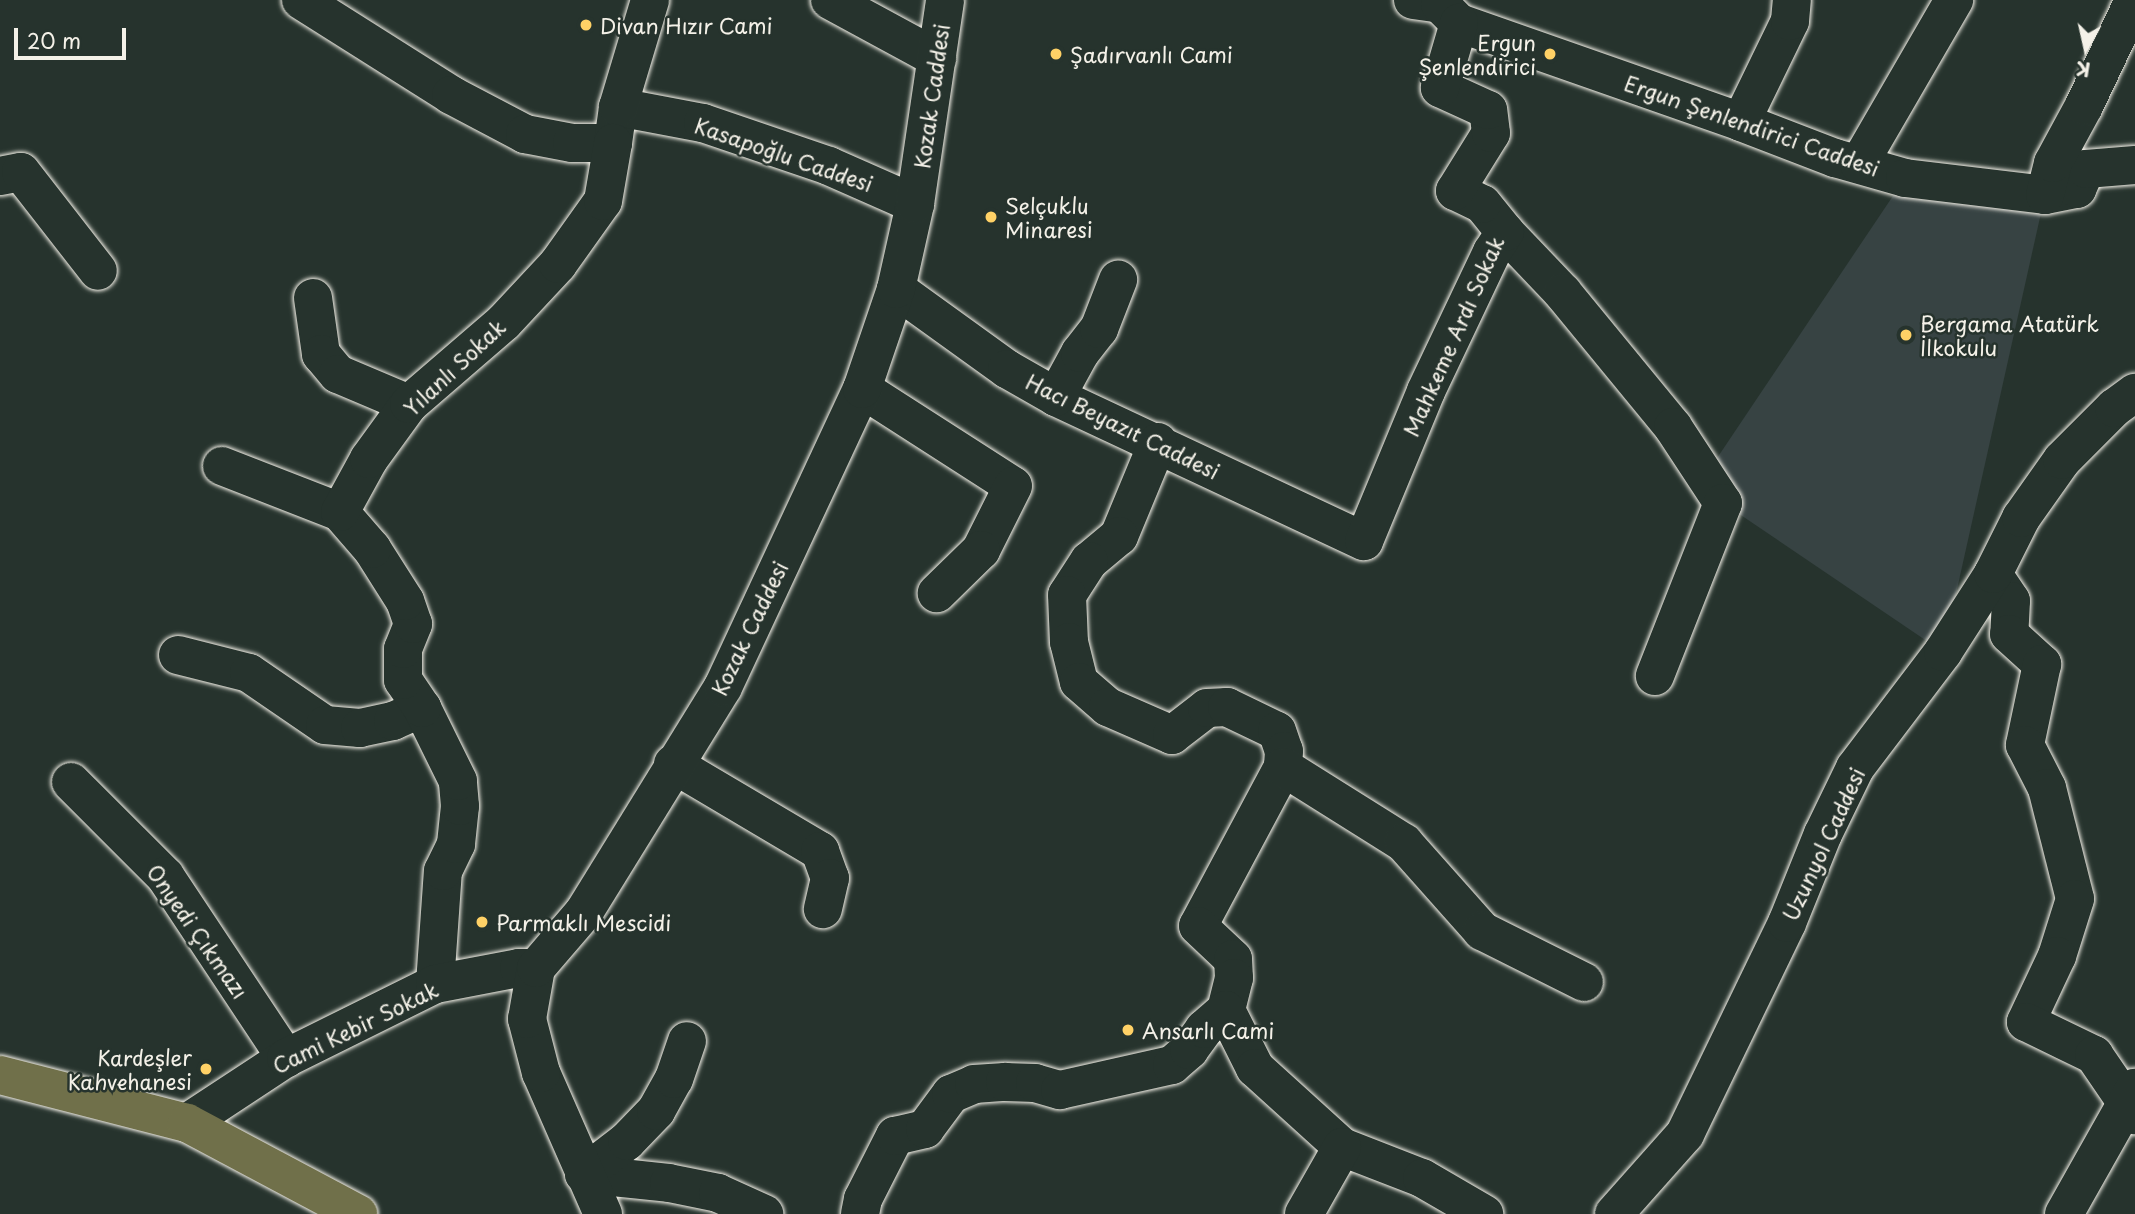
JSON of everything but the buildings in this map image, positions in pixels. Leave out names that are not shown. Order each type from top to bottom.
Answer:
[{"type":"main road","points":[[0,1075],[187,1123],[357,1214]]},
{"type":"street","name":"Kasapoğlu Caddesi","points":[[301,0],[451,95],[524,134],[572,143],[616,125],[703,123],[829,166],[915,204]]},
{"type":"street","name":"Yılanlı Sokak","points":[[340,512],[369,459],[409,404],[504,321],[558,264],[603,201],[616,125],[650,0]]},
{"type":"street","points":[[830,0],[937,58]]},
{"type":"street","name":"Kozak Caddesi","points":[[536,968],[584,912],[723,687],[862,389],[896,289],[915,204],[945,0]]},
{"type":"street","points":[[1741,122],[1790,22],[1792,0]]},
{"type":"street","points":[[1859,164],[1954,0]]},
{"type":"street","points":[[2045,195],[2053,163],[2084,106],[2134,0]]},
{"type":"street","name":"Ergun Şenlendirici Caddesi","points":[[1439,7],[1835,158],[1905,177],[2045,195],[2077,189],[2086,169],[2135,165]]},
{"type":"street","name":"Mahkeme Ardı Sokak","points":[[1364,541],[1426,391],[1492,252],[1505,232],[1482,204],[1455,191],[1491,132],[1488,110],[1440,88],[1439,7]]},
{"type":"street","points":[[0,176],[21,172],[98,271]]},
{"type":"street","points":[[1505,232],[1563,293],[1665,416],[1723,503],[1655,676]]},
{"type":"street","points":[[1056,397],[1080,353],[1099,329],[1118,280]]},
{"type":"street","name":"Hacı Beyazıt Caddesi","points":[[896,289],[1007,369],[1056,397],[1158,442],[1364,541]]},
{"type":"street","points":[[313,298],[321,354],[338,374],[409,404]]},
{"type":"street","points":[[862,389],[1013,486],[981,550],[937,593]]},
{"type":"street","name":"Uzunyol Caddesi","points":[[1614,1214],[1685,1134],[1787,923],[1823,834],[1855,768],[1943,652],[1993,574],[2021,518],[2062,460],[2114,408],[2135,393]]},
{"type":"street","points":[[864,1209],[895,1136],[925,1129],[951,1094],[974,1084],[1005,1082],[1035,1083],[1060,1090],[1172,1065],[1189,1050],[1204,1028],[1226,1010],[1234,978],[1233,959],[1198,926],[1283,768],[1284,751],[1278,731],[1227,707],[1206,708],[1172,735],[1108,707],[1079,682],[1069,642],[1067,595],[1089,561],[1119,536],[1158,442]]},
{"type":"street","points":[[222,466],[340,512],[372,549],[405,601],[413,624],[403,649],[403,680],[422,708],[458,781],[460,806],[456,844],[443,871],[435,984]]},
{"type":"street","points":[[1993,574],[2011,601],[2009,634],[2042,664],[2025,744],[2047,789],[2075,899],[2057,956],[2026,1022],[2094,1055],[2132,1102],[2064,1214]]},
{"type":"street","points":[[178,655],[250,673],[325,725],[360,728],[393,720],[422,708]]},
{"type":"street","points":[[673,764],[820,851],[830,878],[824,909]]},
{"type":"street","points":[[1283,768],[1404,843],[1482,931],[1584,982]]},
{"type":"street","name":"Onyedi Çıkmazı","points":[[71,782],[165,876],[286,1058]]},
{"type":"street","name":"Cami Kebir Sokak","points":[[187,1123],[286,1058],[435,984],[519,968],[536,968]]},
{"type":"street","points":[[536,968],[527,1018],[541,1073],[603,1214]]},
{"type":"street","points":[[1226,1010],[1255,1068],[1342,1147],[1422,1178],[1484,1214]]},
{"type":"street","points":[[584,1174],[627,1141],[656,1111],[674,1079],[687,1041]]},
{"type":"street","points":[[1304,1214],[1342,1147]]},
{"type":"street","points":[[584,1174],[669,1183],[718,1194],[764,1214]]},
{"type":"shaded area","name":"Bergama Atatürk İlkokulu","points":[[1905,178],[2045,195],[1943,652],[1723,503],[1705,476]]},
{"type":"place","name":"Divan Hızır Cami","points":[[586,25]]},
{"type":"place","name":"Şadırvanlı Cami","points":[[1056,54]]},
{"type":"place","name":"Ergun Şenlendirici","points":[[1550,54]]},
{"type":"place","name":"Selçuklu Minaresi","points":[[991,217]]},
{"type":"place","name":"Bergama Atatürk İlkokulu","points":[[1906,335]]},
{"type":"place","name":"Parmaklı Mescidi","points":[[482,922]]},
{"type":"place","name":"Ansarlı Cami","points":[[1128,1030]]},
{"type":"place","name":"Kardeşler Kahvehanesi","points":[[206,1069]]}]
